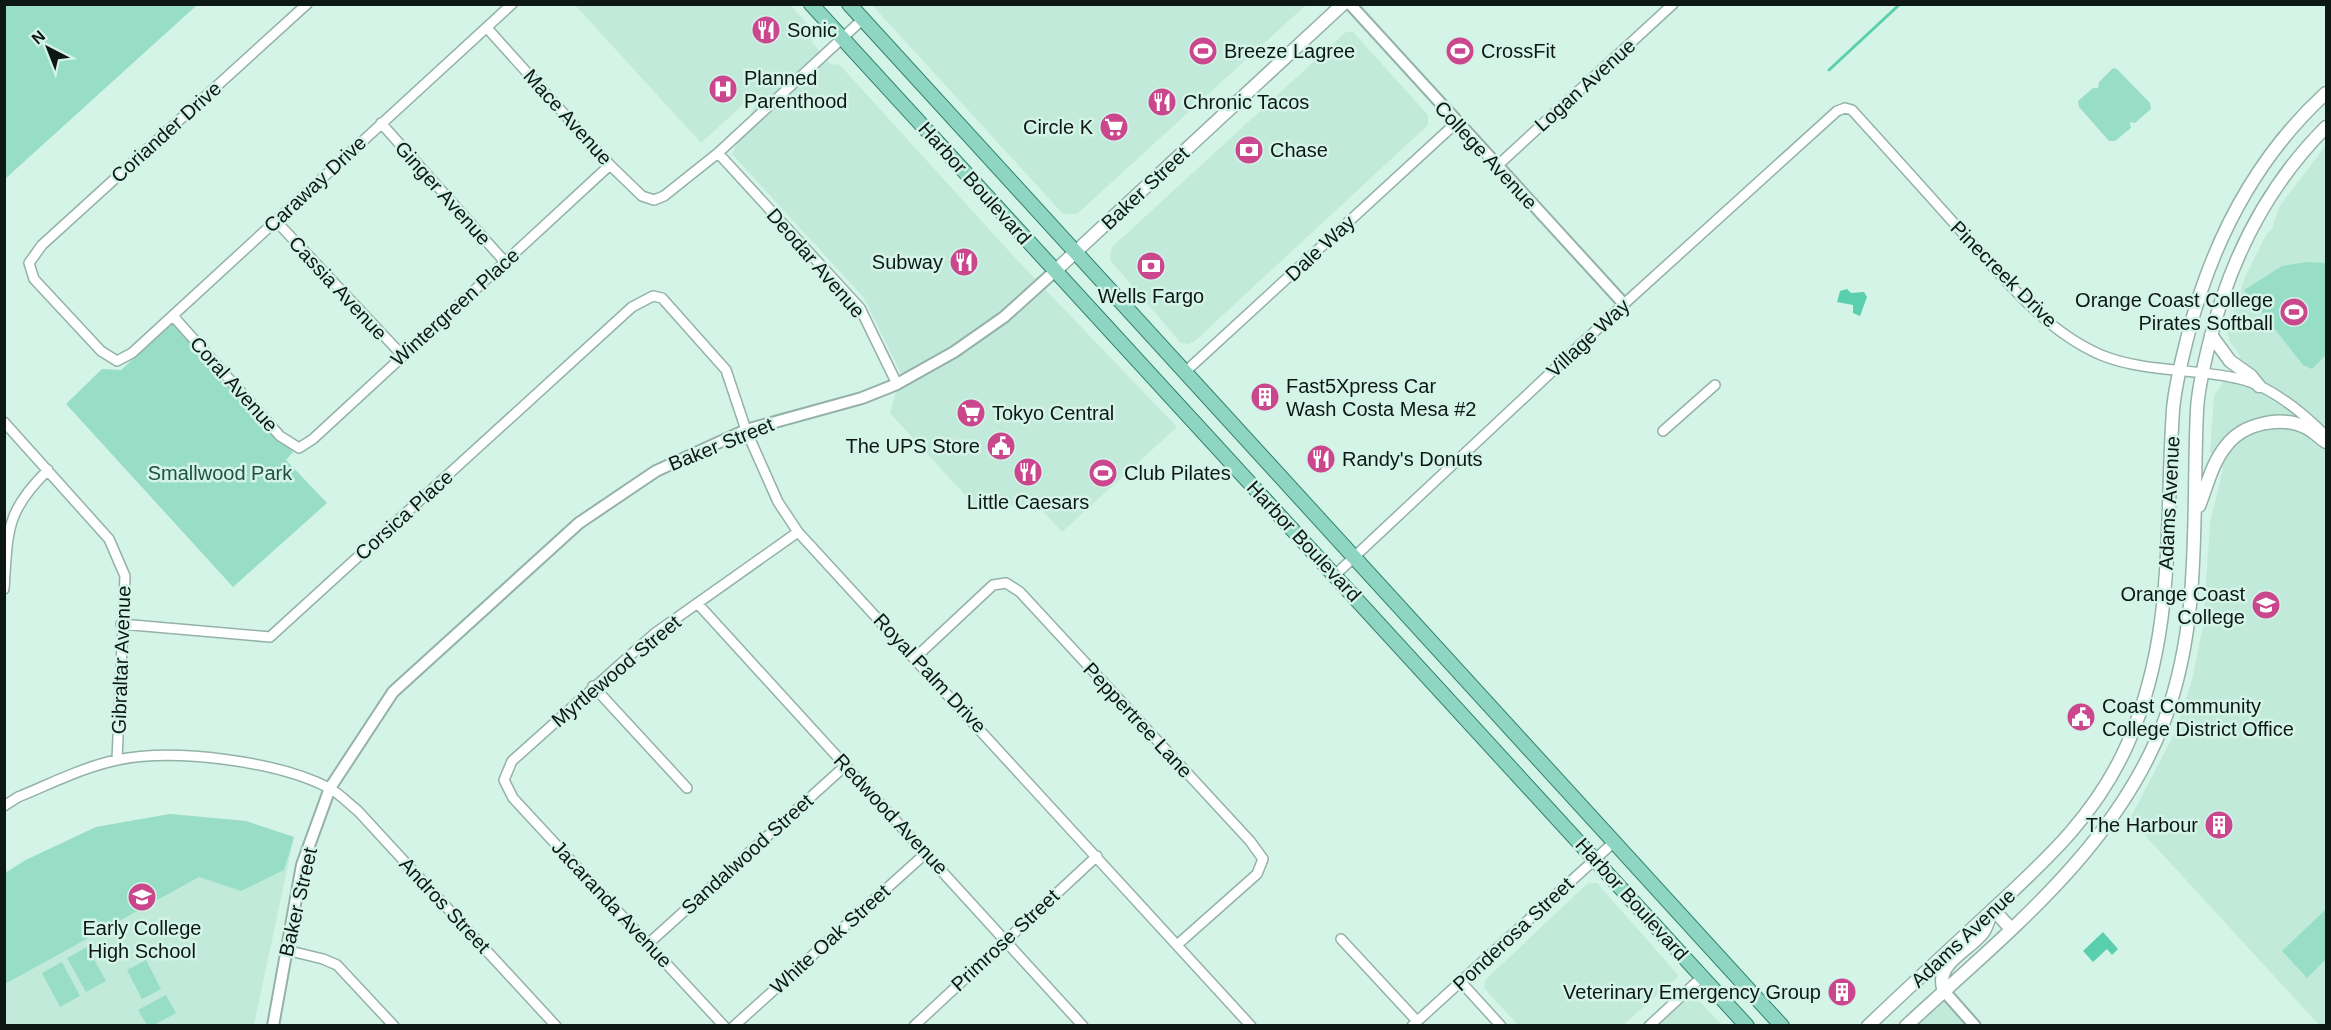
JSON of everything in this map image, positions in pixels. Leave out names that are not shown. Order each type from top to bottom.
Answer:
[{"type":"main road","name":"Harbor Boulevard","points":[[811,4],[1747,1026]]},
{"type":"main road","name":"Harbor Boulevard","points":[[849,4],[1782,1026]]},
{"type":"main road","name":"Baker Street","points":[[1055,271],[1343,4]]},
{"type":"main road","name":"Adams Avenue","points":[[1868,1026],[2065,841],[2096,801],[2128,742],[2155,667],[2164,610],[2174,407],[2198,299],[2230,217],[2278,143],[2326,93]]},
{"type":"main road","name":"Adams Avenue","points":[[1905,1026],[2011,929],[2076,865],[2134,784],[2164,721],[2181,672],[2190,624],[2196,515],[2197,409],[2211,335],[2226,285],[2257,217],[2292,164],[2326,127]]},
{"type":"main road","points":[[2211,335],[2230,361],[2251,376],[2259,386]]},
{"type":"main road","points":[[2196,515],[2214,465],[2225,446],[2242,432],[2259,424],[2276,422],[2306,428],[2326,442]]},
{"type":"main road","points":[[2096,801],[2114,812]]},
{"type":"main road","points":[[1944,991],[1941,983],[1942,975],[1952,960],[1984,931],[1993,909],[2011,929]]},
{"type":"street","name":"Coriander Drive","points":[[117,361],[101,351],[34,279],[29,263],[42,246],[307,4]]},
{"type":"street","name":"Caraway Drive","points":[[117,361],[132,353],[512,4]]},
{"type":"street","name":"College Avenue","points":[[1350,4],[1456,123],[1624,304]]},
{"type":"street","name":"Logan Avenue","points":[[1497,166],[1673,4]]},
{"type":"street","points":[[718,153],[863,19]]},
{"type":"street","name":"Mace Avenue","points":[[487,28],[610,165],[642,196],[654,200],[664,196],[718,153]]},
{"type":"street","name":"Pinecreek Drive","points":[[1845,108],[1852,111],[1996,270],[2040,315],[2064,333],[2101,355],[2145,367],[2242,380],[2259,386],[2288,403],[2326,436]]},
{"type":"street","name":"Village Way","points":[[1335,574],[1624,304],[1837,111],[1845,108]]},
{"type":"street","name":"Ginger Avenue","points":[[381,123],[505,262]]},
{"type":"street","name":"Dale Way","points":[[1185,372],[1456,123]]},
{"type":"street","name":"Deodar Avenue","points":[[718,153],[861,308],[897,384]]},
{"type":"street","name":"Wintergreen Place","points":[[299,448],[313,439],[610,165]]},
{"type":"street","name":"Cassia Avenue","points":[[275,220],[402,355]]},
{"type":"street","name":"Baker Street","points":[[273,1026],[302,865],[330,788],[393,692],[579,523],[656,471],[746,430],[862,398],[897,384],[954,352],[1004,317],[1055,271]]},
{"type":"street","name":"Royal Palm Drive","points":[[653,296],[662,298],[670,305],[726,370],[746,430],[778,502],[798,532],[1251,1026]]},
{"type":"street","name":"Corsica Place","points":[[121,624],[270,637],[632,307],[653,296]]},
{"type":"street","name":"Coral Avenue","points":[[172,316],[280,436],[299,448]]},
{"type":"street","points":[[1663,431],[1715,385]]},
{"type":"street","name":"Gibraltar Avenue","points":[[4,422],[109,539],[125,576],[121,624],[117,760]]},
{"type":"street","points":[[4,589],[8,534],[13,513],[26,492],[48,470]]},
{"type":"street","name":"Myrtlewood Street","points":[[504,780],[512,761],[593,686],[654,634],[798,532]]},
{"type":"street","name":"Peppertree Lane","points":[[915,657],[993,585],[1006,583],[1020,592],[1250,841],[1263,859],[1257,874],[1177,945]]},
{"type":"street","name":"Redwood Avenue","points":[[698,604],[1083,1026]]},
{"type":"street","points":[[593,686],[687,788]]},
{"type":"street","name":"Andros Street","points":[[4,806],[18,797],[117,760],[166,755],[224,758],[300,777],[330,788],[358,811],[556,1026]]},
{"type":"street","name":"Sandalwood Street","points":[[649,943],[845,766]]},
{"type":"street","name":"Jacaranda Avenue","points":[[504,780],[513,798],[724,1026]]},
{"type":"street","name":"Ponderosa Street","points":[[1414,1023],[1614,842]]},
{"type":"street","name":"White Oak Street","points":[[734,1026],[926,853]]},
{"type":"street","name":"Primrose Street","points":[[914,1026],[1096,856]]},
{"type":"street","points":[[1341,939],[1414,1023]]},
{"type":"street","points":[[286,950],[323,958],[337,965],[394,1026]]},
{"type":"street","points":[[1649,1026],[1702,977]]},
{"type":"street","points":[[1461,982],[1501,1026]]},
{"type":"street","points":[[1944,991],[1975,1026]]},
{"type":"shaded area","points":[[575,5],[790,5],[813,30],[815,37],[812,42],[831,65],[839,64],[1018,261],[1177,427],[1062,532],[1038,506],[974,505],[890,413],[901,374],[864,298],[732,154],[759,96],[756,93],[701,143]]},
{"type":"shaded area","points":[[872,5],[1306,5],[1077,214],[1063,214]]},
{"type":"shaded area","points":[[1346,32],[1353,32],[1428,115],[1428,125],[1195,341],[1188,344],[1181,343],[1110,260],[1112,247]]},
{"type":"shaded area","name":"Orange Coast College","points":[[2326,145],[2326,1025],[2319,1025],[2130,819],[2176,730],[2192,680],[2203,626],[2210,523],[2223,468],[2210,452],[2214,396],[2240,356],[2230,342],[2227,332],[2245,277],[2267,233],[2272,229],[2279,207]]},
{"type":"shaded area","points":[[1847,289],[1851,293],[1864,292],[1867,297],[1860,316],[1853,313],[1853,305],[1837,302],[1840,291]]},
{"type":"shaded area","name":"Early College High School","points":[[170,814],[245,821],[294,837],[254,1025],[5,1026],[5,873],[25,860],[96,827]]},
{"type":"shaded area","points":[[1588,883],[1597,883],[1679,976],[1623,1025],[1518,1025],[1484,988],[1485,980]]},
{"type":"shaded area","points":[[2103,932],[2118,949],[2112,955],[2107,949],[2093,962],[2083,951]]},
{"type":"shaded area","points":[[1687,999],[1699,1001],[1722,1025],[1657,1025]]},
{"type":"shaded area","points":[[1942,999],[1966,1025],[1913,1026]]},
{"type":"green space","points":[[5,4],[197,4],[197,5],[5,179]]},
{"type":"green space","points":[[2113,68],[2117,69],[2150,103],[2151,109],[2135,123],[2130,122],[2131,128],[2115,141],[2109,141],[2079,107],[2078,101],[2093,88],[2098,88],[2099,82]]},
{"type":"green space","name":"Orange Coast College Pirates Softball","points":[[2307,262],[2326,263],[2326,355],[2312,369],[2303,365],[2244,290],[2282,266]]},
{"type":"green space","name":"Smallwood Park","points":[[173,323],[293,452],[286,460],[327,503],[233,587],[66,404],[102,369],[121,370]]},
{"type":"green space","points":[[170,814],[246,821],[294,837],[284,870],[241,891],[199,877],[5,984],[5,873],[26,860],[96,827]]},
{"type":"green space","points":[[2326,909],[2326,959],[2307,978],[2282,951]]},
{"type":"green space","points":[[87,947],[106,981],[86,992],[67,958]]},
{"type":"green space","points":[[146,960],[161,989],[142,999],[127,970]]},
{"type":"green space","points":[[62,962],[80,996],[60,1007],[42,973]]},
{"type":"green space","points":[[166,995],[176,1013],[154,1025],[147,1025],[138,1010]]},
{"type":"waterway","points":[[1829,70],[1900,4]]},
{"type":"place","name":"Sonic","points":[[766,30]]},
{"type":"place","name":"Breeze Lagree","points":[[1203,51]]},
{"type":"place","name":"CrossFit","points":[[1460,51]]},
{"type":"place","name":"Planned Parenthood","points":[[723,89]]},
{"type":"place","name":"Chronic Tacos","points":[[1162,102]]},
{"type":"place","name":"Circle K","points":[[1114,127]]},
{"type":"place","name":"Chase","points":[[1249,150]]},
{"type":"place","name":"Subway","points":[[964,262]]},
{"type":"place","name":"Wells Fargo","points":[[1151,266]]},
{"type":"place","name":"Orange Coast College Pirates Softball","points":[[2294,312]]},
{"type":"place","name":"Fast5Xpress Car Wash Costa Mesa #2","points":[[1265,397]]},
{"type":"place","name":"Tokyo Central","points":[[971,413]]},
{"type":"place","name":"The UPS Store","points":[[1001,446]]},
{"type":"place","name":"Randy's Donuts","points":[[1321,459]]},
{"type":"place","name":"Little Caesars","points":[[1028,472]]},
{"type":"place","name":"Club Pilates","points":[[1103,473]]},
{"type":"place","name":"Orange Coast College","points":[[2266,605]]},
{"type":"place","name":"Coast Community College District Office","points":[[2081,717]]},
{"type":"place","name":"The Harbour","points":[[2219,825]]},
{"type":"place","name":"Early College High School","points":[[142,897]]},
{"type":"place","name":"Veterinary Emergency Group","points":[[1842,992]]}]
